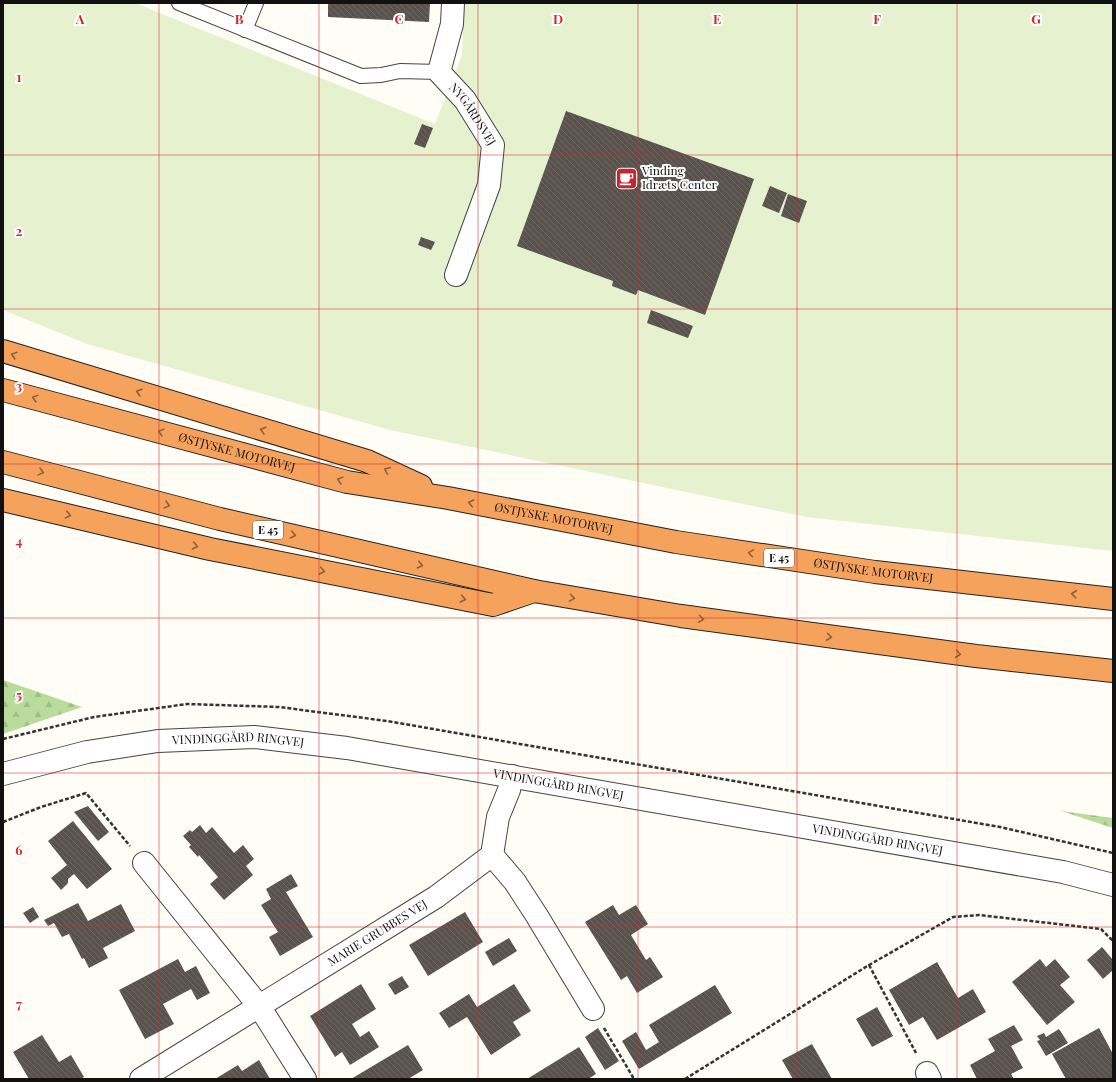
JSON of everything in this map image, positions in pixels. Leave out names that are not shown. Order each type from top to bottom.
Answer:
[{"type":"highway","points":[[3,351],[367,461],[448,498]]},
{"type":"highway","name":"ØSTJYSKE MOTORVEJ","points":[[3,390],[347,482],[448,498],[676,542],[875,572],[1113,598]]},
{"type":"highway","name":"E 45","points":[[3,462],[220,518],[534,591],[681,616],[976,656],[1113,671]]},
{"type":"highway","points":[[3,500],[210,549],[493,605],[534,591]]},
{"type":"street","name":"NYGÅRDSVEJ","points":[[453,3],[452,24],[439,72],[465,100],[493,145],[489,185],[456,275]]},
{"type":"street","name":"VINDINGGÅRD RINGVEJ","points":[[3,774],[87,752],[158,741],[254,737],[347,748],[512,776],[1063,872],[1113,885]]},
{"type":"street","points":[[512,776],[509,790],[498,817],[492,855],[515,882],[593,1009]]},
{"type":"street","name":"MARIE GRUBBES VEJ","points":[[141,1079],[436,897],[492,855]]},
{"type":"street","points":[[144,863],[259,1006],[305,1079]]},
{"type":"lane","points":[[179,3],[360,76],[381,75],[400,71],[439,72]]},
{"type":"lane","points":[[245,30],[256,3]]},
{"type":"path","points":[[3,822],[41,806],[86,793],[144,863]]},
{"type":"path","points":[[685,1079],[869,965],[953,917],[979,915],[1101,929],[1113,941]]},
{"type":"path","points":[[869,965],[929,1076]]},
{"type":"path","points":[[593,1009],[634,1079]]},
{"type":"green space","points":[[5,3],[135,3],[435,124],[462,55],[464,3],[1113,3],[1113,551],[806,517],[390,430],[87,344],[3,310],[3,7]]},
{"type":"green space","points":[[3,680],[82,707],[3,734]]},
{"type":"green space","points":[[1061,811],[1113,818],[1113,828]]},
{"type":"building","points":[[328,3],[430,3],[429,22],[328,17]]},
{"type":"building","points":[[566,111],[754,179],[705,315],[638,290],[636,295],[612,286],[613,281],[517,246]]},
{"type":"building","points":[[422,124],[433,128],[425,148],[414,144]]},
{"type":"building","points":[[770,186],[787,193],[779,213],[762,206]]},
{"type":"building","points":[[788,194],[807,201],[799,223],[781,216]]},
{"type":"building","points":[[421,237],[435,242],[431,250],[418,245]]},
{"type":"building","points":[[651,310],[693,326],[688,338],[647,323]]},
{"type":"building","points":[[88,806],[109,832],[98,841],[74,812]]},
{"type":"building","points":[[73,821],[112,869],[87,889],[74,874],[68,879],[68,883],[61,890],[51,878],[67,865],[48,841]]},
{"type":"building","points":[[200,825],[206,833],[212,827],[234,853],[243,845],[254,859],[246,866],[253,875],[224,900],[210,884],[218,877],[199,855],[198,857],[189,847],[191,845],[183,836],[190,830],[192,832]]},
{"type":"building","points":[[291,874],[298,886],[286,892],[313,937],[280,956],[269,937],[278,932],[261,905],[271,899],[266,889]]},
{"type":"building","points":[[78,903],[88,921],[121,904],[135,931],[103,948],[108,958],[89,968],[84,958],[82,959],[69,934],[62,937],[54,923],[48,926],[44,920]]},
{"type":"building","points":[[613,905],[619,915],[636,905],[648,924],[631,935],[646,960],[650,957],[663,977],[637,993],[627,976],[621,980],[585,922]]},
{"type":"building","points":[[33,907],[39,917],[30,923],[23,913]]},
{"type":"building","points":[[465,912],[483,942],[428,976],[409,945]]},
{"type":"building","points":[[509,938],[517,951],[493,966],[485,952]]},
{"type":"building","points":[[1102,947],[1113,960],[1113,970],[1103,979],[1087,960]]},
{"type":"building","points":[[178,959],[185,972],[196,966],[210,993],[197,1000],[191,989],[163,1004],[174,1024],[145,1039],[119,990]]},
{"type":"building","points":[[1040,959],[1046,967],[1055,959],[1070,977],[1060,985],[1075,1002],[1047,1025],[1012,982]]},
{"type":"building","points":[[937,962],[958,998],[973,989],[986,1012],[937,1040],[923,1017],[909,1025],[889,990]]},
{"type":"building","points":[[402,976],[409,987],[395,995],[388,984]]},
{"type":"building","points":[[361,984],[376,1009],[352,1024],[360,1037],[369,1031],[379,1047],[350,1065],[342,1052],[335,1057],[310,1016]]},
{"type":"building","points":[[514,984],[531,1011],[513,1022],[521,1035],[491,1055],[467,1017],[449,1028],[439,1013],[469,994],[477,1007]]},
{"type":"building","points":[[715,985],[732,1013],[639,1069],[622,1041],[636,1032],[646,1050],[659,1042],[649,1025]]},
{"type":"building","points":[[877,1007],[893,1036],[872,1047],[856,1019]]},
{"type":"building","points":[[1014,1025],[1023,1040],[1011,1046],[1023,1068],[1011,1074],[1014,1079],[977,1079],[970,1065],[995,1051],[988,1039]]},
{"type":"building","points":[[598,1028],[619,1061],[605,1070],[585,1037]]},
{"type":"building","points":[[1099,1028],[1113,1054],[1113,1078],[1066,1079],[1052,1054]]},
{"type":"building","points":[[1059,1029],[1068,1043],[1046,1056],[1037,1041],[1040,1040],[1037,1036],[1044,1033],[1046,1037]]},
{"type":"building","points":[[42,1035],[59,1062],[71,1055],[84,1077],[81,1079],[29,1079],[13,1052]]},
{"type":"building","points":[[812,1044],[832,1079],[793,1079],[782,1060]]},
{"type":"building","points":[[408,1045],[423,1070],[408,1079],[351,1079]]},
{"type":"building","points":[[579,1047],[596,1074],[588,1079],[527,1079]]},
{"type":"building","points":[[259,1060],[270,1079],[215,1079],[238,1065],[242,1071]]},
{"type":"place","name":"Vinding Idræts Center","points":[[627,178]]}]
